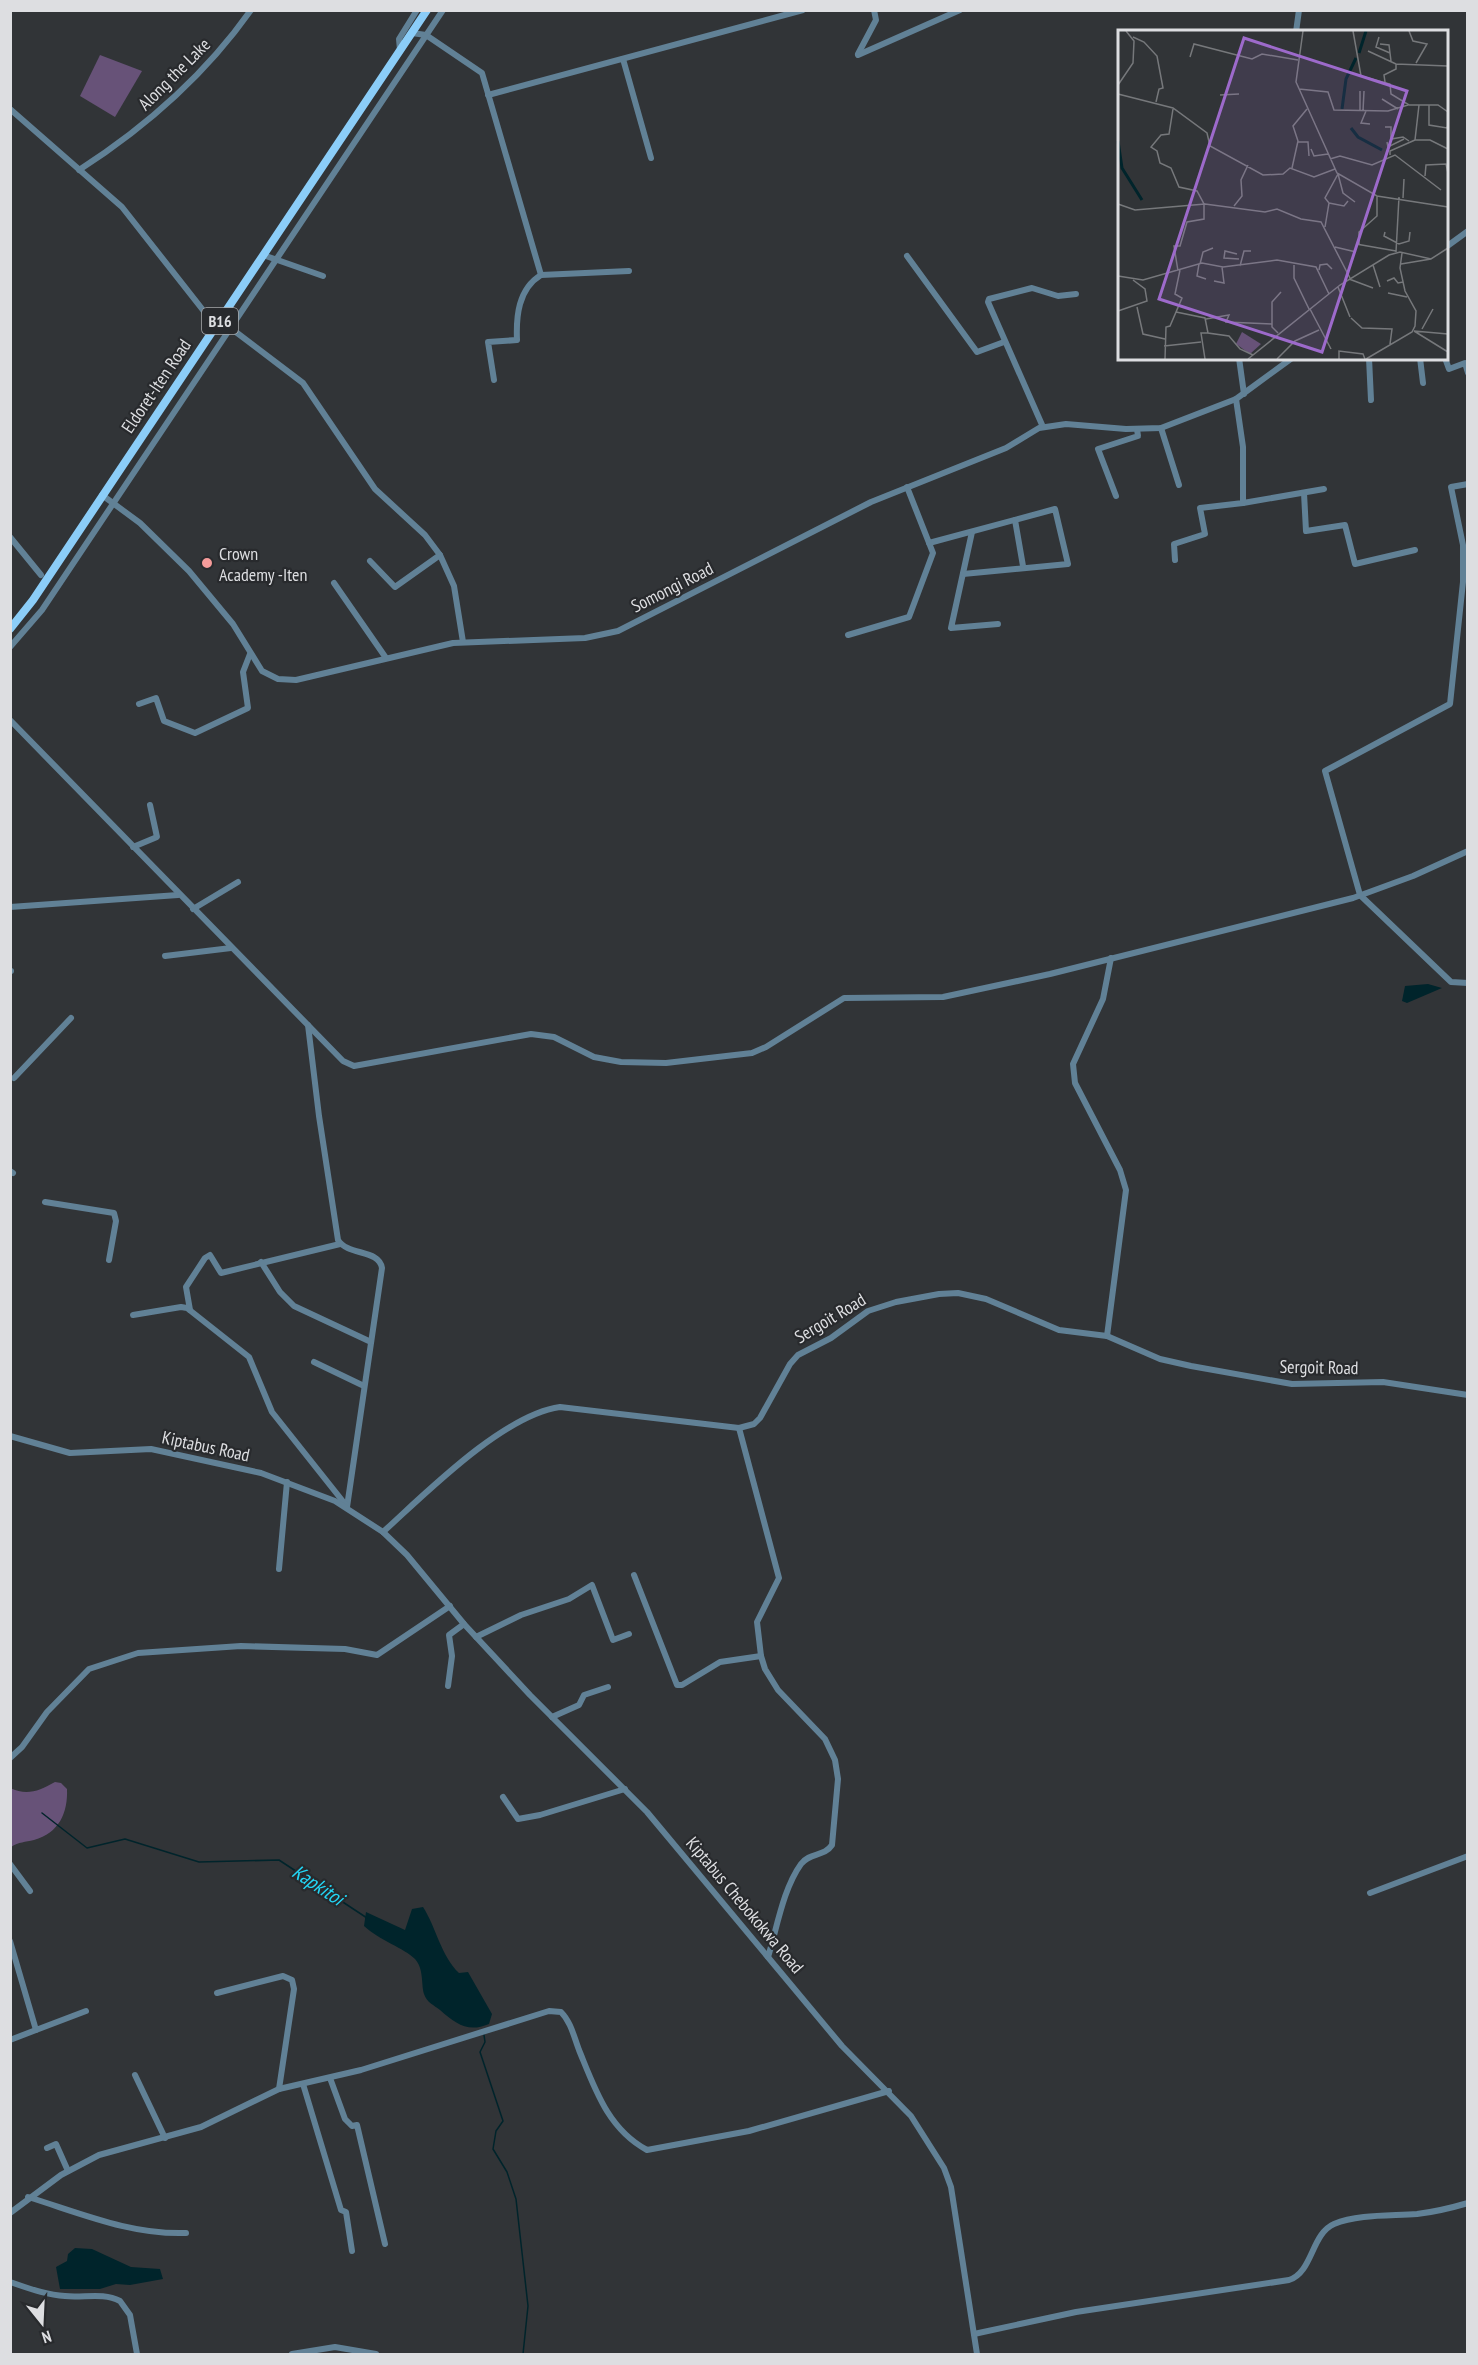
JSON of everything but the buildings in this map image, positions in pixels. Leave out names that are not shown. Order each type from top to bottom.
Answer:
[{"type":"main road","name":"Eldoret-Iten Road","points":[[10,629],[219,322],[427,10]]},
{"type":"street","name":"Along the Lake","points":[[79,170],[164,109],[217,53],[251,10]]},
{"type":"street","points":[[400,51],[399,39],[417,10]]},
{"type":"street","points":[[10,648],[42,610],[443,10]]},
{"type":"street","points":[[488,94],[804,10]]},
{"type":"street","points":[[874,10],[876,20],[858,55],[960,10]]},
{"type":"street","points":[[1296,30],[1299,10]]},
{"type":"street","points":[[412,33],[426,35],[482,73],[541,275]]},
{"type":"street","points":[[623,59],[651,158]]},
{"type":"street","points":[[10,109],[122,207],[210,319],[230,329],[303,383],[375,489],[425,535],[440,555],[454,586],[463,642]]},
{"type":"street","points":[[1448,245],[1467,231]]},
{"type":"street","points":[[263,255],[274,261],[324,276]]},
{"type":"street","points":[[907,256],[977,351],[1004,342]]},
{"type":"street","points":[[494,380],[488,342],[517,340],[516,314],[532,281],[541,275],[629,271]]},
{"type":"street","points":[[1043,427],[988,302],[989,299],[1032,288],[1058,296],[1076,294]]},
{"type":"street","points":[[1239,360],[1244,394]]},
{"type":"street","name":"Somongi Road","points":[[102,495],[140,523],[163,544],[233,624],[262,671],[278,679],[288,680],[463,642],[585,638],[618,631],[795,538],[871,502],[1006,448],[1043,427],[1066,424],[1137,429],[1161,428],[1236,399],[1289,360]]},
{"type":"street","points":[[1369,360],[1371,400]]},
{"type":"street","points":[[1420,360],[1423,383]]},
{"type":"street","points":[[1446,360],[1449,369],[1465,363],[1467,373]]},
{"type":"street","points":[[1236,399],[1243,447],[1243,503]]},
{"type":"street","points":[[1161,428],[1179,485]]},
{"type":"street","points":[[1116,496],[1098,449],[1138,436],[1137,429]]},
{"type":"street","points":[[1467,484],[1451,487],[1463,545],[1463,582],[1450,704],[1326,771],[1360,896],[1450,982],[1467,983]]},
{"type":"street","points":[[848,635],[909,617],[933,553],[907,488]]},
{"type":"street","points":[[1175,560],[1174,544],[1205,534],[1200,508],[1324,489]]},
{"type":"street","points":[[1304,493],[1306,531],[1345,525],[1355,564],[1415,550]]},
{"type":"street","points":[[929,543],[1055,509],[1068,564],[1023,566],[963,574]]},
{"type":"street","points":[[1015,520],[1023,566]]},
{"type":"street","points":[[972,532],[951,628],[998,624]]},
{"type":"street","points":[[10,537],[41,575]]},
{"type":"street","points":[[370,561],[395,587],[440,555]]},
{"type":"street","points":[[334,583],[386,658]]},
{"type":"street","points":[[139,704],[156,698],[164,721],[195,733],[248,708],[243,672],[250,654]]},
{"type":"street","points":[[10,720],[178,895],[343,1061],[354,1066],[531,1034],[554,1037],[594,1057],[621,1062],[706,1060],[759,1051],[844,998],[943,997],[1111,958],[1360,896],[1413,876],[1467,851]]},
{"type":"street","points":[[133,848],[157,837],[150,805]]},
{"type":"street","points":[[193,909],[237,882]]},
{"type":"street","points":[[10,907],[178,895]]},
{"type":"street","points":[[165,956],[231,948]]},
{"type":"street","points":[[1107,1336],[1126,1190],[1120,1170],[1075,1083],[1072,1069],[1102,999],[1111,958]]},
{"type":"street","points":[[12,1077],[71,1018]]},
{"type":"street","points":[[308,1024],[332,1212],[340,1244]]},
{"type":"street","points":[[45,1202],[114,1212],[116,1221],[109,1260]]},
{"type":"street","points":[[190,1311],[186,1287],[205,1258],[210,1255],[220,1273],[340,1244],[375,1257],[381,1263],[382,1271],[347,1507]]},
{"type":"street","points":[[261,1262],[280,1292],[294,1306],[371,1342]]},
{"type":"street","name":"Sergoit Road","points":[[739,1428],[754,1424],[760,1418],[794,1359],[831,1338],[868,1311],[896,1302],[958,1293],[986,1299],[1059,1330],[1107,1336],[1160,1359],[1271,1381],[1310,1384],[1383,1382],[1467,1395]]},
{"type":"street","points":[[133,1315],[181,1307],[190,1311],[249,1357],[272,1412],[347,1507]]},
{"type":"street","points":[[314,1362],[364,1386]]},
{"type":"street","points":[[383,1532],[465,1458],[519,1423],[549,1408],[576,1407],[739,1428],[779,1578],[757,1622],[761,1656],[765,1669],[778,1690],[825,1739],[835,1760],[838,1779],[832,1845],[825,1854],[809,1857],[799,1867],[787,1894],[768,1957]]},
{"type":"street","name":"Kiptabus Road","points":[[10,1436],[70,1453],[151,1449],[261,1473],[347,1507],[383,1532]]},
{"type":"street","points":[[279,1569],[287,1482]]},
{"type":"street","name":"Kiptabus Chebokokwa Road","points":[[383,1532],[407,1555],[476,1637],[647,1812],[842,2046],[911,2116],[948,2178],[955,2202],[977,2355]]},
{"type":"street","points":[[634,1575],[677,1685],[682,1685],[720,1662],[761,1656]]},
{"type":"street","points":[[476,1637],[521,1615],[569,1599],[592,1585],[613,1640],[629,1634]]},
{"type":"street","points":[[10,1758],[22,1747],[47,1712],[89,1669],[138,1653],[231,1647],[345,1649],[377,1654],[450,1606]]},
{"type":"street","points":[[448,1686],[452,1656],[449,1635],[464,1624]]},
{"type":"street","points":[[552,1717],[579,1705],[584,1695],[608,1687]]},
{"type":"street","points":[[503,1797],[518,1819],[540,1815],[625,1789]]},
{"type":"street","points":[[1370,1893],[1467,1856]]},
{"type":"street","points":[[10,1864],[30,1891]]},
{"type":"street","points":[[10,1941],[36,2030]]},
{"type":"street","points":[[217,1993],[283,1976],[292,1980],[294,1989],[279,2089]]},
{"type":"street","points":[[10,2040],[86,2010]]},
{"type":"street","points":[[10,2213],[28,2197],[68,2171],[99,2155],[165,2138],[214,2121],[279,2089],[330,2078],[552,2011],[561,2012],[569,2024],[602,2104],[614,2124],[632,2141],[646,2150],[749,2131],[888,2091]]},
{"type":"street","points":[[135,2075],[165,2138]]},
{"type":"street","points":[[330,2078],[345,2119],[352,2126],[357,2125],[384,2244]]},
{"type":"street","points":[[303,2084],[341,2210],[346,2212],[352,2251]]},
{"type":"street","points":[[47,2148],[63,2141]]},
{"type":"street","points":[[56,2144],[68,2171]]},
{"type":"street","points":[[28,2197],[125,2227],[157,2234],[186,2233]]},
{"type":"street","points":[[974,2334],[1076,2312],[1288,2280],[1301,2273],[1323,2232],[1331,2225],[1354,2219],[1421,2213],[1467,2203]]},
{"type":"street","points":[[10,2282],[56,2295],[101,2296],[120,2301],[130,2315],[137,2355]]},
{"type":"street","points":[[292,2355],[335,2347],[376,2355]]},
{"type":"shaded area","points":[[100,55],[142,71],[115,117],[80,96]]},
{"type":"shaded area","points":[[55,1782],[61,1783],[67,1789],[64,1814],[56,1827],[43,1837],[11,1847],[10,1788],[27,1792],[44,1788]]},
{"type":"water","points":[[1428,984],[1442,988],[1407,1003],[1402,1001],[1405,986]]},
{"type":"water","points":[[423,1907],[453,1966],[459,1973],[468,1972],[492,2014],[489,2024],[475,2028],[463,2026],[431,2004],[424,1994],[421,1972],[415,1959],[364,1926],[366,1912],[405,1930],[412,1909]]},
{"type":"water","points":[[75,2248],[92,2249],[131,2267],[160,2269],[163,2279],[130,2285],[116,2284],[100,2289],[60,2289],[56,2267],[67,2261],[68,2254]]},
{"type":"waterway","name":"Kapkitoi","points":[[42,1813],[87,1848],[125,1839],[199,1862],[279,1860],[367,1918]]},
{"type":"waterway","name":"Kapkitoi","points":[[484,2035],[485,2042],[480,2052],[503,2121],[496,2131],[493,2149],[507,2172],[516,2199],[528,2306],[523,2354]]},
{"type":"place","name":"Crown Academy -Iten","points":[[207,563]]}]
